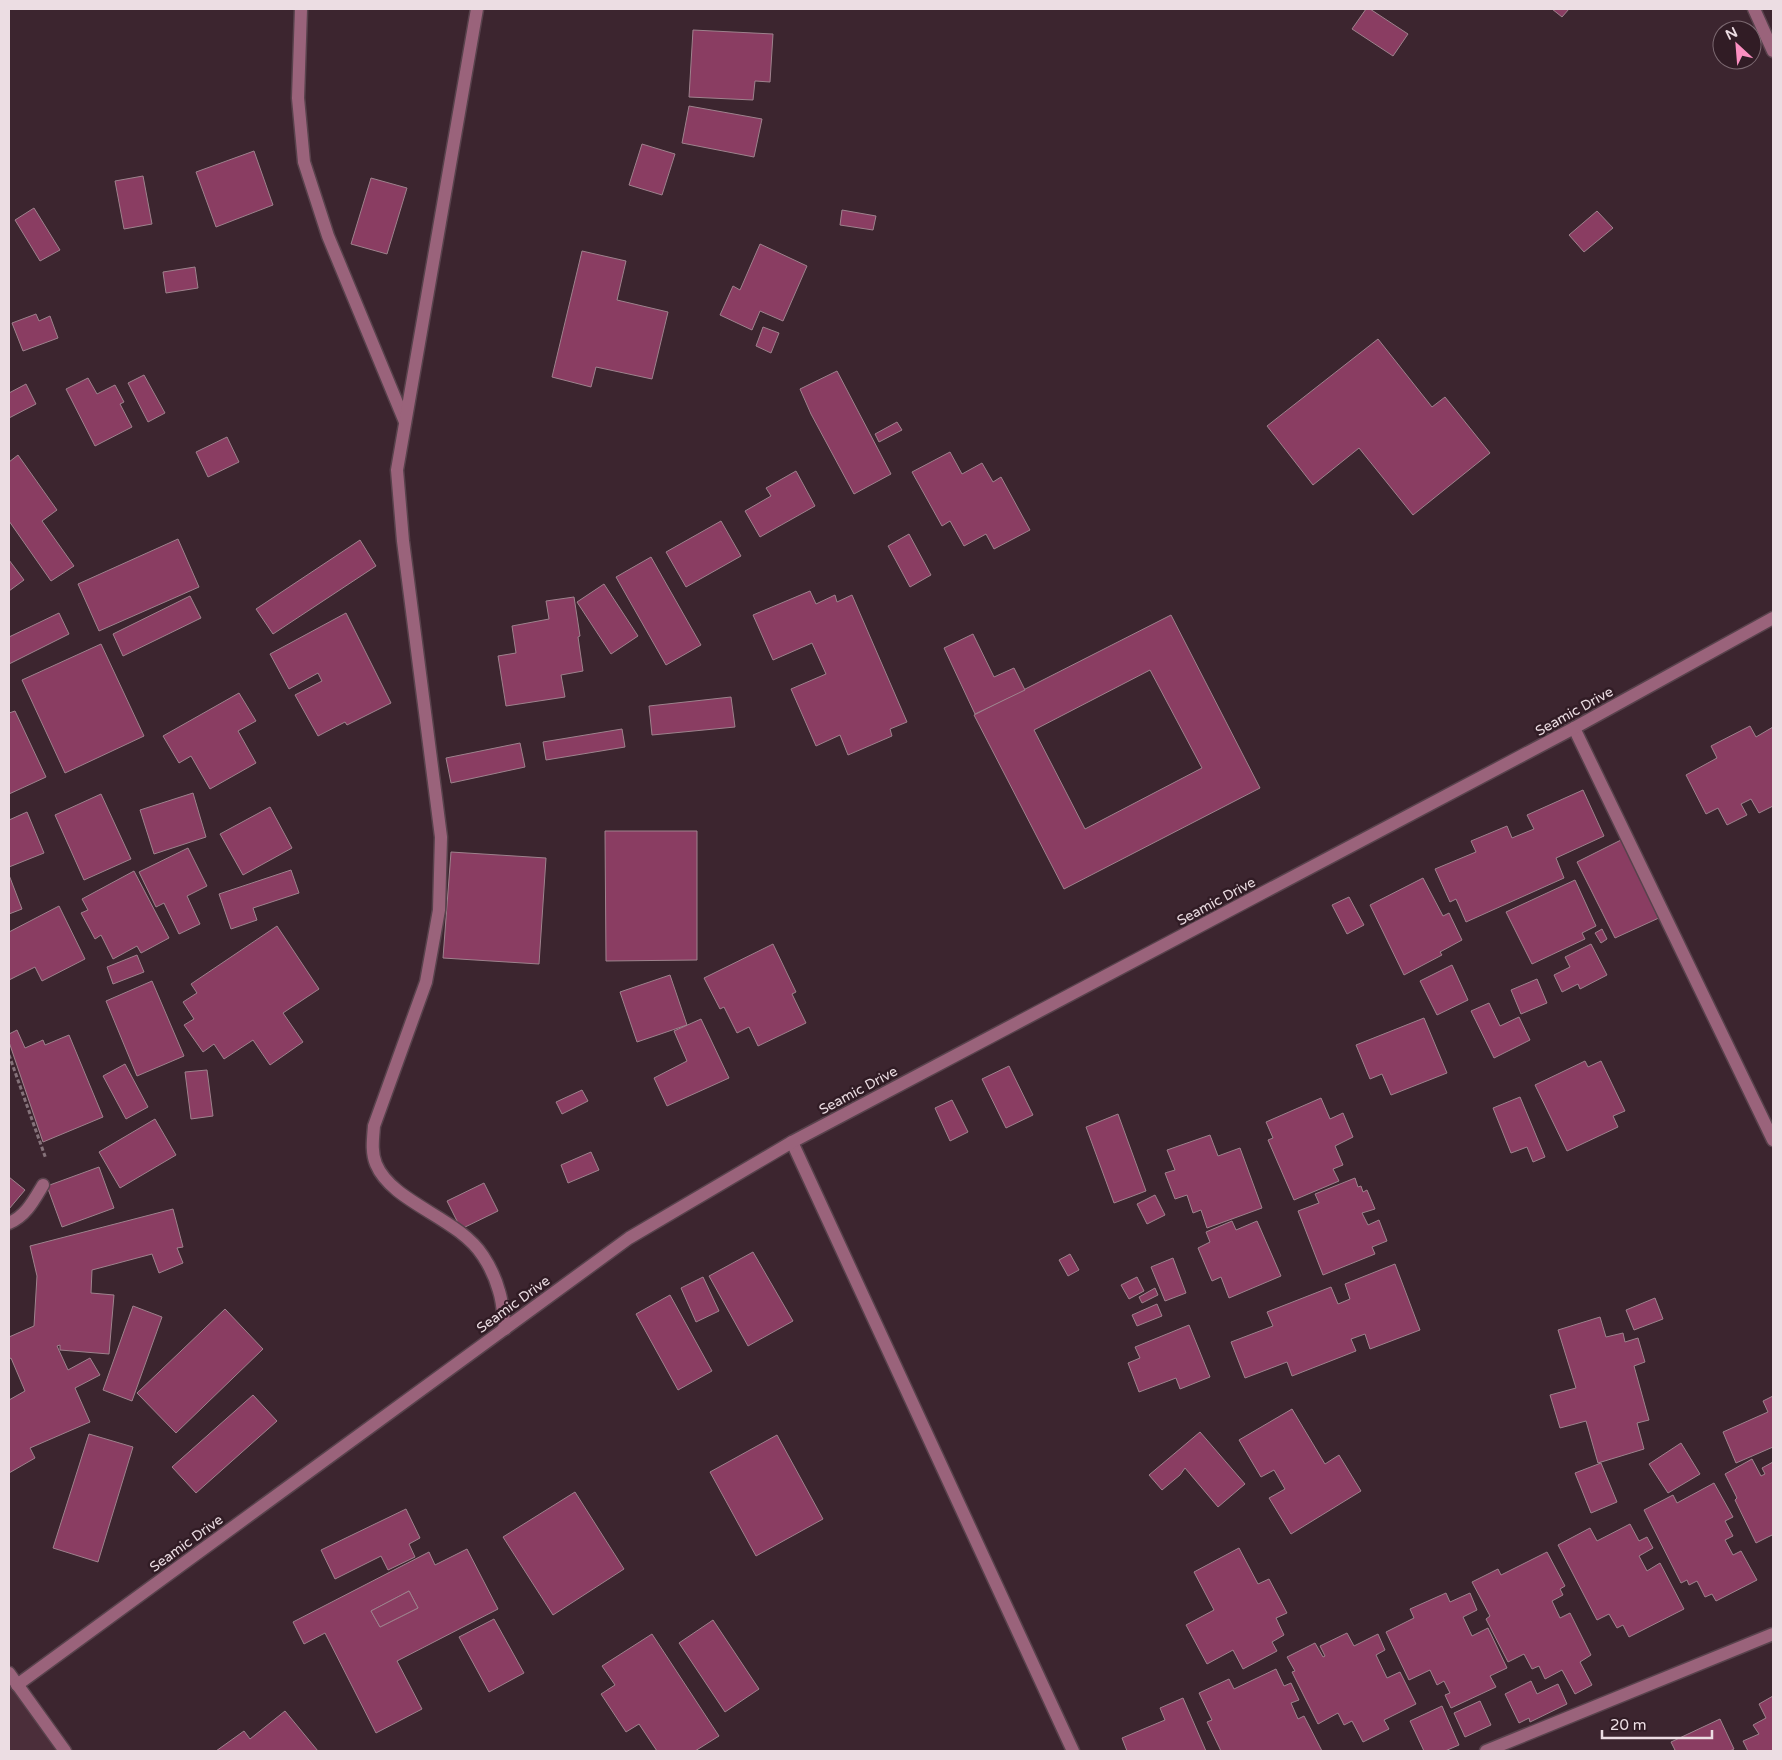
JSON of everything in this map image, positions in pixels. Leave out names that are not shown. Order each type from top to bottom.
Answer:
[{"type":"street","points":[[301,9],[298,98],[304,162],[328,236],[405,422]]},
{"type":"street","points":[[477,9],[397,470],[403,541],[441,837],[439,910],[426,982],[374,1126],[372,1144],[376,1164],[386,1180],[400,1192],[455,1227],[482,1255],[499,1290],[505,1329]]},
{"type":"street","points":[[1754,9],[1773,51]]},
{"type":"street","name":"Seamic Drive","points":[[17,1685],[628,1238],[792,1142],[1574,728],[1773,618]]},
{"type":"street","points":[[1574,728],[1773,1140]]},
{"type":"street","points":[[792,1142],[1073,1751]]},
{"type":"street","points":[[9,1223],[31,1205],[42,1184]]},
{"type":"street","points":[[1486,1751],[1773,1634]]},
{"type":"street","points":[[9,1673],[65,1751]]},
{"type":"path","points":[[9,1055],[46,1162],[42,1184]]},
{"type":"shaded area","points":[[9,1673],[65,1751],[9,1751]]},
{"type":"building","points":[[1366,9],[1370,9],[1408,34],[1393,56],[1352,29]]},
{"type":"building","points":[[1552,9],[1569,9],[1562,17]]},
{"type":"building","points":[[693,30],[773,34],[770,82],[755,81],[753,100],[689,97]]},
{"type":"building","points":[[689,106],[762,119],[754,157],[682,143]]},
{"type":"building","points":[[642,144],[675,154],[662,195],[629,185]]},
{"type":"building","points":[[254,151],[273,205],[216,227],[196,172]]},
{"type":"building","points":[[143,176],[152,224],[124,229],[115,181]]},
{"type":"building","points":[[371,178],[407,188],[387,254],[351,244]]},
{"type":"building","points":[[34,208],[60,250],[40,261],[15,220]]},
{"type":"building","points":[[842,210],[876,216],[873,230],[840,225]]},
{"type":"building","points":[[1597,211],[1613,228],[1584,252],[1569,235]]},
{"type":"building","points":[[760,244],[807,266],[783,321],[760,311],[752,330],[720,315],[733,286],[740,290]]},
{"type":"building","points":[[582,251],[626,261],[617,300],[668,312],[652,379],[596,367],[591,387],[552,377]]},
{"type":"building","points":[[195,267],[198,288],[166,293],[163,272]]},
{"type":"building","points":[[36,314],[39,321],[50,316],[58,338],[23,351],[12,323]]},
{"type":"building","points":[[763,327],[779,333],[771,353],[756,346]]},
{"type":"building","points":[[1378,339],[1432,407],[1445,397],[1490,453],[1413,515],[1359,448],[1313,485],[1267,426]]},
{"type":"building","points":[[837,371],[891,474],[854,494],[811,414],[800,389]]},
{"type":"building","points":[[144,375],[165,413],[148,422],[128,383]]},
{"type":"building","points":[[88,378],[97,394],[115,385],[124,402],[120,404],[132,427],[95,446],[66,389]]},
{"type":"building","points":[[26,384],[36,404],[9,418],[9,393]]},
{"type":"building","points":[[897,422],[902,430],[879,442],[875,434]]},
{"type":"building","points":[[227,437],[239,462],[208,477],[196,452]]},
{"type":"building","points":[[950,452],[962,474],[982,463],[993,482],[1001,477],[1030,530],[994,549],[986,534],[964,546],[950,521],[942,526],[912,472]]},
{"type":"building","points":[[18,455],[57,510],[42,521],[74,566],[51,581],[9,521],[9,462]]},
{"type":"building","points":[[796,471],[815,506],[760,537],[745,511],[771,496],[766,488]]},
{"type":"building","points":[[721,521],[741,556],[686,587],[666,552]]},
{"type":"building","points":[[909,534],[931,575],[910,587],[888,546]]},
{"type":"building","points":[[178,539],[199,587],[99,631],[78,584]]},
{"type":"building","points":[[360,540],[376,566],[273,634],[256,609]]},
{"type":"building","points":[[651,557],[701,645],[666,665],[616,577]]},
{"type":"building","points":[[9,560],[24,580],[9,591]]},
{"type":"building","points":[[604,584],[638,636],[611,654],[577,602]]},
{"type":"building","points":[[810,591],[816,604],[835,595],[837,602],[852,595],[907,722],[890,729],[892,736],[848,755],[840,735],[816,746],[791,689],[826,674],[812,643],[773,660],[753,615]]},
{"type":"building","points":[[190,596],[201,618],[123,656],[113,634]]},
{"type":"building","points":[[574,597],[583,671],[561,675],[565,697],[506,706],[498,656],[516,653],[512,626],[549,619],[546,601]]},
{"type":"building","points":[[59,613],[69,634],[9,664],[9,637]]},
{"type":"building","points":[[346,613],[391,703],[347,725],[345,722],[318,736],[295,695],[322,681],[318,673],[289,689],[270,654]]},
{"type":"building","points":[[1171,615],[1260,788],[1064,889],[974,715]],"holes":[[[1150,670],[1202,768],[1085,829],[1034,730]]]},
{"type":"building","points":[[973,634],[994,677],[1014,668],[1025,690],[975,714],[944,648]]},
{"type":"building","points":[[101,644],[144,736],[65,773],[22,680]]},
{"type":"building","points":[[239,693],[256,721],[238,731],[256,763],[210,789],[191,756],[179,763],[163,736]]},
{"type":"building","points":[[731,697],[735,727],[652,735],[649,706]]},
{"type":"building","points":[[15,711],[46,777],[9,794],[9,713]]},
{"type":"building","points":[[1750,726],[1756,737],[1773,727],[1773,806],[1759,813],[1751,799],[1741,804],[1747,815],[1727,825],[1718,808],[1706,814],[1686,775],[1717,758],[1711,746]]},
{"type":"building","points":[[622,729],[625,747],[546,760],[543,742]]},
{"type":"building","points":[[520,743],[525,767],[451,783],[446,758]]},
{"type":"building","points":[[1583,790],[1604,836],[1556,858],[1564,878],[1466,922],[1456,899],[1450,902],[1435,869],[1476,852],[1471,841],[1507,826],[1512,838],[1534,829],[1527,815]]},
{"type":"building","points":[[193,793],[206,837],[154,854],[140,810]]},
{"type":"building","points":[[101,794],[131,859],[84,880],[55,815]]},
{"type":"building","points":[[270,807],[292,848],[243,875],[220,834]]},
{"type":"building","points":[[27,812],[44,853],[9,867],[9,820]]},
{"type":"building","points":[[605,831],[697,831],[697,960],[606,961]]},
{"type":"building","points":[[1623,839],[1661,917],[1615,938],[1577,862]]},
{"type":"building","points":[[188,848],[207,886],[187,896],[200,924],[179,934],[164,903],[156,907],[139,872]]},
{"type":"building","points":[[451,852],[546,858],[539,964],[443,958]]},
{"type":"building","points":[[291,870],[299,893],[253,908],[257,920],[231,929],[219,894]]},
{"type":"building","points":[[134,871],[169,938],[141,953],[137,946],[113,959],[101,935],[95,939],[81,913],[88,910],[82,899]]},
{"type":"building","points":[[9,875],[22,909],[9,914]]},
{"type":"building","points":[[1423,878],[1443,916],[1449,913],[1462,940],[1440,952],[1442,955],[1404,975],[1370,905]]},
{"type":"building","points":[[1575,880],[1596,926],[1582,933],[1585,939],[1532,964],[1506,912]]},
{"type":"building","points":[[1349,897],[1364,925],[1347,934],[1332,905]]},
{"type":"building","points":[[59,906],[85,959],[42,981],[35,967],[9,980],[9,932]]},
{"type":"building","points":[[277,926],[319,989],[283,1013],[303,1042],[270,1065],[253,1040],[224,1059],[214,1044],[203,1052],[184,1025],[194,1019],[183,1002],[197,993],[191,984]]},
{"type":"building","points":[[1602,929],[1607,939],[1601,943],[1595,933]]},
{"type":"building","points":[[773,944],[796,992],[792,994],[806,1023],[758,1046],[749,1027],[737,1033],[724,1007],[720,1009],[704,978]]},
{"type":"building","points":[[1591,944],[1607,975],[1580,989],[1578,984],[1562,992],[1554,975],[1570,967],[1565,957]]},
{"type":"building","points":[[137,955],[144,972],[113,984],[107,967]]},
{"type":"building","points":[[1452,965],[1468,1000],[1437,1015],[1420,981]]},
{"type":"building","points":[[670,975],[687,1025],[637,1042],[620,992]]},
{"type":"building","points":[[1537,979],[1547,1003],[1521,1014],[1511,990]]},
{"type":"building","points":[[152,981],[184,1056],[137,1076],[106,1001]]},
{"type":"building","points":[[1489,1003],[1500,1026],[1519,1017],[1530,1040],[1494,1058],[1471,1011]]},
{"type":"building","points":[[1424,1018],[1447,1073],[1391,1095],[1382,1074],[1370,1079],[1356,1045]]},
{"type":"building","points":[[701,1019],[729,1078],[667,1106],[654,1078],[687,1061],[674,1031]]},
{"type":"building","points":[[17,1030],[25,1048],[43,1040],[45,1045],[69,1035],[103,1117],[43,1142],[9,1042],[9,1034]]},
{"type":"building","points":[[1585,1061],[1588,1067],[1601,1061],[1625,1111],[1613,1116],[1618,1127],[1567,1151],[1535,1085]]},
{"type":"building","points":[[125,1064],[148,1107],[126,1119],[103,1076]]},
{"type":"building","points":[[1009,1066],[1033,1115],[1006,1128],[982,1079]]},
{"type":"building","points":[[207,1070],[213,1116],[191,1119],[185,1072]]},
{"type":"building","points":[[582,1090],[588,1101],[562,1114],[556,1102]]},
{"type":"building","points":[[1520,1097],[1545,1157],[1533,1162],[1527,1147],[1511,1153],[1493,1108]]},
{"type":"building","points":[[1321,1098],[1330,1119],[1343,1113],[1353,1137],[1335,1146],[1343,1165],[1333,1169],[1339,1181],[1294,1200],[1268,1140],[1273,1138],[1266,1122]]},
{"type":"building","points":[[952,1100],[968,1132],[950,1141],[935,1108]]},
{"type":"building","points":[[1118,1114],[1146,1191],[1114,1203],[1086,1127]]},
{"type":"building","points":[[155,1119],[176,1155],[120,1188],[99,1152]]},
{"type":"building","points":[[1210,1135],[1218,1156],[1240,1148],[1262,1208],[1207,1228],[1201,1210],[1193,1213],[1187,1195],[1175,1199],[1165,1173],[1175,1170],[1167,1150]]},
{"type":"building","points":[[591,1152],[599,1170],[568,1183],[561,1165]]},
{"type":"building","points":[[99,1167],[114,1208],[62,1227],[47,1186]]},
{"type":"building","points":[[9,1177],[25,1190],[9,1209]]},
{"type":"building","points":[[1355,1178],[1358,1187],[1361,1186],[1363,1192],[1367,1190],[1375,1209],[1362,1213],[1368,1225],[1379,1220],[1387,1241],[1372,1247],[1375,1254],[1323,1275],[1298,1211],[1319,1203],[1315,1194]]},
{"type":"building","points":[[484,1183],[498,1211],[461,1229],[447,1201]]},
{"type":"building","points":[[1155,1195],[1165,1215],[1147,1224],[1137,1204]]},
{"type":"building","points":[[173,1209],[183,1247],[177,1248],[183,1263],[159,1273],[152,1254],[92,1270],[91,1293],[114,1295],[109,1354],[60,1350],[60,1345],[57,1346],[68,1370],[90,1358],[100,1375],[75,1388],[90,1422],[30,1448],[35,1458],[9,1473],[9,1400],[25,1391],[11,1358],[9,1359],[9,1337],[34,1326],[37,1276],[30,1246]]},
{"type":"building","points":[[1232,1221],[1236,1230],[1257,1221],[1281,1276],[1229,1298],[1221,1277],[1212,1281],[1198,1248],[1210,1242],[1206,1232]]},
{"type":"building","points":[[753,1252],[793,1321],[748,1346],[709,1276]]},
{"type":"building","points":[[1070,1254],[1079,1270],[1068,1276],[1059,1260]]},
{"type":"building","points":[[1173,1258],[1186,1293],[1165,1301],[1151,1267]]},
{"type":"building","points":[[1395,1264],[1420,1330],[1370,1349],[1365,1334],[1351,1339],[1356,1351],[1292,1376],[1287,1362],[1245,1378],[1231,1342],[1273,1326],[1267,1312],[1331,1287],[1338,1304],[1350,1299],[1345,1284]]},
{"type":"building","points":[[703,1277],[719,1311],[696,1322],[681,1288]]},
{"type":"building","points":[[1137,1277],[1144,1291],[1129,1299],[1121,1285]]},
{"type":"building","points":[[1155,1288],[1158,1295],[1142,1303],[1139,1297]]},
{"type":"building","points":[[670,1295],[712,1371],[678,1390],[636,1314]]},
{"type":"building","points":[[1655,1298],[1663,1319],[1634,1330],[1626,1310]]},
{"type":"building","points":[[1157,1304],[1162,1316],[1137,1326],[1132,1315]]},
{"type":"building","points":[[133,1306],[162,1317],[132,1401],[103,1390]]},
{"type":"building","points":[[225,1309],[263,1349],[176,1433],[137,1393]]},
{"type":"building","points":[[1600,1317],[1606,1337],[1623,1333],[1625,1342],[1638,1338],[1645,1362],[1634,1366],[1649,1420],[1637,1423],[1644,1449],[1598,1463],[1586,1421],[1560,1428],[1550,1395],[1576,1388],[1558,1330]]},
{"type":"building","points":[[1189,1325],[1210,1377],[1180,1389],[1176,1378],[1139,1392],[1128,1363],[1140,1358],[1135,1347]]},
{"type":"building","points":[[253,1395],[277,1421],[196,1493],[172,1467]]},
{"type":"building","points":[[1773,1396],[1773,1447],[1736,1463],[1723,1432],[1768,1412],[1763,1401]]},
{"type":"building","points":[[1292,1409],[1325,1464],[1339,1455],[1361,1491],[1291,1534],[1269,1498],[1285,1489],[1274,1470],[1261,1477],[1239,1440]]},
{"type":"building","points":[[1200,1432],[1245,1484],[1218,1507],[1185,1468],[1180,1475],[1162,1490],[1149,1475]]},
{"type":"building","points":[[89,1434],[133,1447],[98,1562],[53,1548]]},
{"type":"building","points":[[777,1435],[823,1519],[756,1556],[710,1472]]},
{"type":"building","points":[[1681,1443],[1700,1474],[1668,1493],[1649,1464]]},
{"type":"building","points":[[1752,1459],[1761,1476],[1765,1474],[1762,1468],[1773,1462],[1773,1538],[1772,1535],[1756,1543],[1735,1500],[1737,1498],[1725,1474]]},
{"type":"building","points":[[1601,1463],[1617,1502],[1591,1513],[1575,1473]]},
{"type":"building","points":[[1714,1483],[1733,1517],[1725,1521],[1733,1536],[1725,1540],[1733,1555],[1741,1551],[1757,1580],[1716,1601],[1712,1594],[1705,1597],[1697,1581],[1689,1585],[1687,1580],[1681,1583],[1644,1510],[1673,1495],[1677,1503]]},
{"type":"building","points":[[575,1492],[624,1569],[553,1615],[503,1537]]},
{"type":"building","points":[[406,1509],[420,1538],[409,1544],[415,1557],[388,1570],[381,1556],[335,1579],[321,1550]]},
{"type":"building","points":[[1630,1524],[1639,1541],[1647,1537],[1653,1548],[1639,1556],[1647,1571],[1660,1563],[1684,1609],[1629,1637],[1623,1625],[1617,1628],[1609,1614],[1597,1620],[1558,1545],[1590,1528],[1597,1541]]},
{"type":"building","points":[[1239,1548],[1258,1584],[1269,1579],[1287,1613],[1276,1618],[1284,1635],[1272,1642],[1277,1651],[1243,1669],[1233,1650],[1207,1664],[1186,1625],[1214,1610],[1194,1572]]},
{"type":"building","points":[[467,1549],[498,1609],[397,1661],[422,1709],[376,1733],[325,1633],[304,1644],[293,1622],[429,1552],[435,1565]],"holes":[[[409,1591],[418,1608],[380,1627],[371,1611]]]},
{"type":"building","points":[[1547,1552],[1565,1586],[1560,1589],[1563,1595],[1552,1601],[1560,1618],[1570,1613],[1591,1655],[1580,1662],[1592,1685],[1575,1694],[1562,1670],[1545,1679],[1539,1666],[1532,1669],[1524,1654],[1508,1662],[1486,1619],[1490,1616],[1472,1582],[1498,1569],[1501,1575]]},
{"type":"building","points":[[409,1591],[418,1608],[380,1627],[371,1611]]},
{"type":"building","points":[[1446,1593],[1450,1602],[1470,1593],[1477,1610],[1463,1617],[1472,1636],[1488,1628],[1507,1668],[1490,1676],[1496,1687],[1451,1708],[1445,1695],[1450,1693],[1444,1681],[1437,1685],[1430,1670],[1409,1680],[1386,1632],[1414,1618],[1410,1609]]},
{"type":"building","points":[[494,1619],[524,1673],[489,1692],[459,1637]]},
{"type":"building","points":[[713,1620],[759,1689],[725,1712],[679,1643]]},
{"type":"building","points":[[1347,1633],[1354,1646],[1378,1634],[1385,1650],[1376,1655],[1387,1678],[1400,1672],[1416,1704],[1384,1720],[1389,1729],[1363,1742],[1352,1721],[1344,1725],[1338,1713],[1318,1724],[1292,1672],[1295,1671],[1287,1657],[1315,1643],[1323,1657],[1325,1656],[1320,1646]]},
{"type":"building","points":[[652,1634],[719,1736],[695,1751],[657,1751],[639,1724],[626,1732],[601,1694],[615,1685],[602,1666]]},
{"type":"building","points":[[1276,1669],[1284,1686],[1291,1683],[1299,1700],[1291,1703],[1298,1719],[1304,1716],[1322,1751],[1221,1751],[1207,1722],[1212,1720],[1199,1693],[1229,1679],[1234,1689]]},
{"type":"building","points":[[1531,1681],[1537,1694],[1558,1684],[1567,1704],[1530,1722],[1529,1718],[1519,1723],[1505,1694]]},
{"type":"building","points":[[1773,1696],[1773,1751],[1748,1751],[1743,1741],[1759,1734],[1753,1725],[1766,1718],[1759,1704]]},
{"type":"building","points":[[1183,1698],[1206,1751],[1127,1751],[1122,1738],[1165,1720],[1160,1708]]},
{"type":"building","points":[[1480,1701],[1491,1725],[1465,1737],[1454,1713]]},
{"type":"building","points":[[1442,1706],[1459,1745],[1445,1751],[1424,1751],[1410,1721]]},
{"type":"building","points":[[285,1711],[318,1751],[216,1751],[244,1731],[250,1739]]},
{"type":"building","points":[[1720,1719],[1734,1749],[1730,1751],[1672,1751],[1675,1750],[1671,1742]]}]
